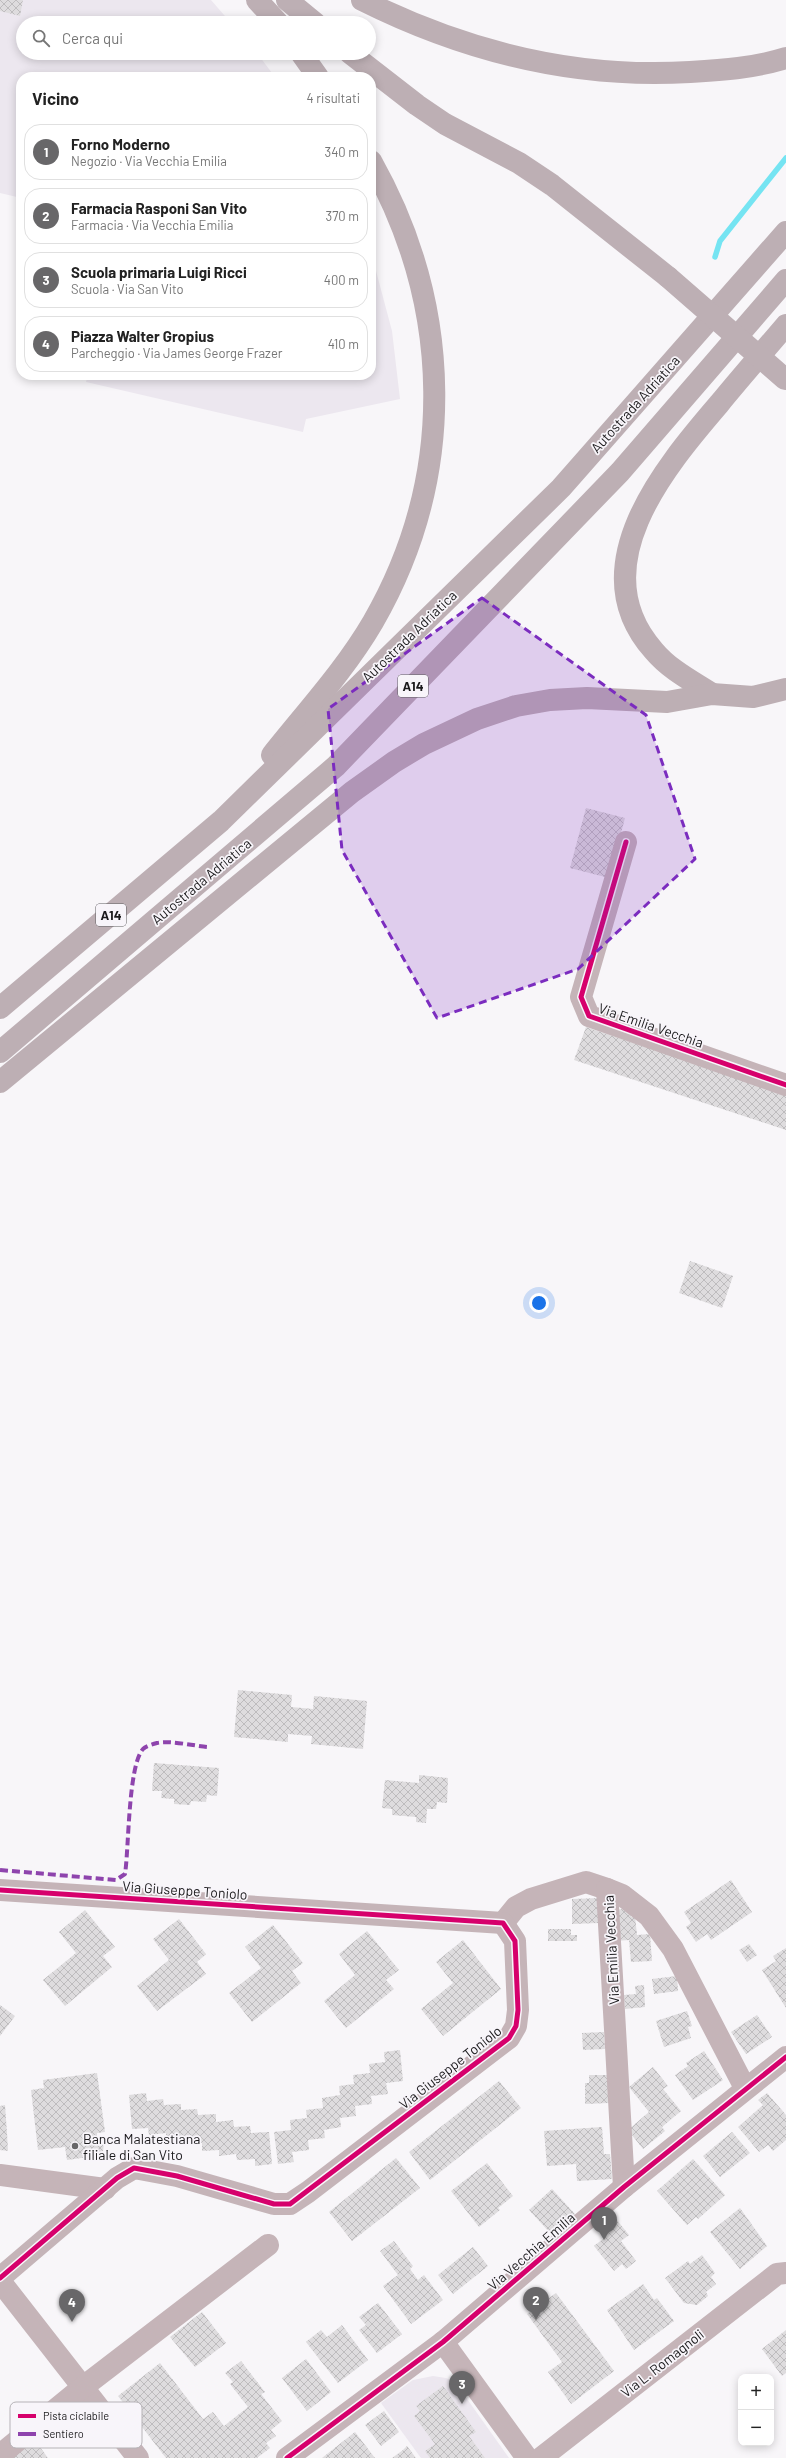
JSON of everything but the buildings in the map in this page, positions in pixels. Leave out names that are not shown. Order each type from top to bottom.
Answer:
[{"type":"highway","points":[[258,0],[272,16]]},
{"type":"highway","points":[[287,0],[306,16]]},
{"type":"highway","points":[[362,0],[419,26],[462,42],[517,57],[570,68],[657,74],[745,68],[786,58]]},
{"type":"highway","points":[[306,60],[314,72]]},
{"type":"highway","points":[[359,60],[374,72]]},
{"type":"highway","points":[[376,73],[417,105],[445,124],[519,163],[552,185],[668,277],[785,379]]},
{"type":"highway","points":[[222,821],[350,656],[371,624],[391,588],[409,545],[427,484],[432,450],[435,408],[434,365],[427,315],[418,270],[402,223],[376,170]]},
{"type":"highway","name":"Autostrada Adriatica","points":[[0,1008],[222,821],[561,488],[786,232]]},
{"type":"highway","name":"Autostrada Adriatica","points":[[0,1052],[336,766],[620,472],[786,280]]},
{"type":"highway","points":[[712,694],[670,667],[653,650],[638,628],[631,611],[625,579],[629,546],[645,504],[670,464],[786,325]]},
{"type":"highway","points":[[0,1082],[352,792],[394,762],[424,744],[477,719],[532,703],[587,698],[667,702],[712,694],[753,697],[786,689]]},
{"type":"street","name":"Via Emilia Vecchia","points":[[626,842],[581,997],[589,1016],[786,1085]]},
{"type":"street","points":[[503,1923],[516,1907],[531,1899],[586,1882],[607,1889]]},
{"type":"street","name":"Via Emilia Vecchia","points":[[624,2187],[607,1889],[622,1894],[649,1916],[673,1949],[746,2088]]},
{"type":"street","name":"Via Giuseppe Toniolo","points":[[0,1890],[503,1923],[515,1941],[518,2010],[516,2026],[509,2038],[308,2192],[290,2204],[274,2204],[177,2176],[134,2168],[105,2189],[0,2279]]},
{"type":"street","name":"Via Vecchia Emilia","points":[[287,2458],[443,2342],[624,2187],[786,2057]]},
{"type":"street","points":[[0,2175],[105,2189]]},
{"type":"street","points":[[65,2402],[268,2244]]},
{"type":"street","name":"Via L. Romagnoli","points":[[540,2458],[777,2274],[786,2274]]},
{"type":"street","points":[[0,2279],[95,2402]]},
{"type":"street","points":[[443,2342],[527,2458]]},
{"type":"street","points":[[0,2455],[10,2447]]},
{"type":"street","points":[[130,2448],[138,2458]]},
{"type":"highlighted area","points":[[482,598],[646,715],[695,859],[578,969],[437,1018],[342,850],[328,709]]},
{"type":"shaded area","points":[[0,0],[211,0],[225,16],[16,16],[16,60],[262,60],[271,72],[16,72],[16,197],[0,193]]},
{"type":"shaded area","points":[[376,271],[392,331],[400,399],[306,419],[303,432],[86,382],[87,380],[376,380]]},
{"type":"shaded area","points":[[433,2376],[446,2378],[455,2382],[509,2458],[421,2458],[381,2403],[413,2380]]},
{"type":"waterway","points":[[715,257],[720,241],[786,158]]},
{"type":"marked path","points":[[0,1870],[116,1880],[125,1874],[134,1772],[138,1758],[143,1749],[162,1742],[208,1747]]},
{"type":"cycle path","points":[[626,842],[581,997],[589,1016],[786,1085]]},
{"type":"cycle path","points":[[0,1890],[503,1923],[515,1941],[518,2010],[516,2026],[509,2038],[290,2204],[274,2204],[177,2176],[134,2168],[117,2178],[0,2278]]},
{"type":"cycle path","points":[[287,2458],[443,2342],[624,2187],[786,2057]]},
{"type":"place","name":"Banca Malatestiana filiale di San Vito","points":[[75,2146]]},
{"type":"place","name":"Forno Moderno","points":[[604,2240]]},
{"type":"place","name":"Farmacia Rasponi San Vito","points":[[536,2320]]},
{"type":"place","name":"Piazza Walter Gropius","points":[[72,2322]]},
{"type":"place","name":"Scuola primaria Luigi Ricci","points":[[462,2404]]}]
